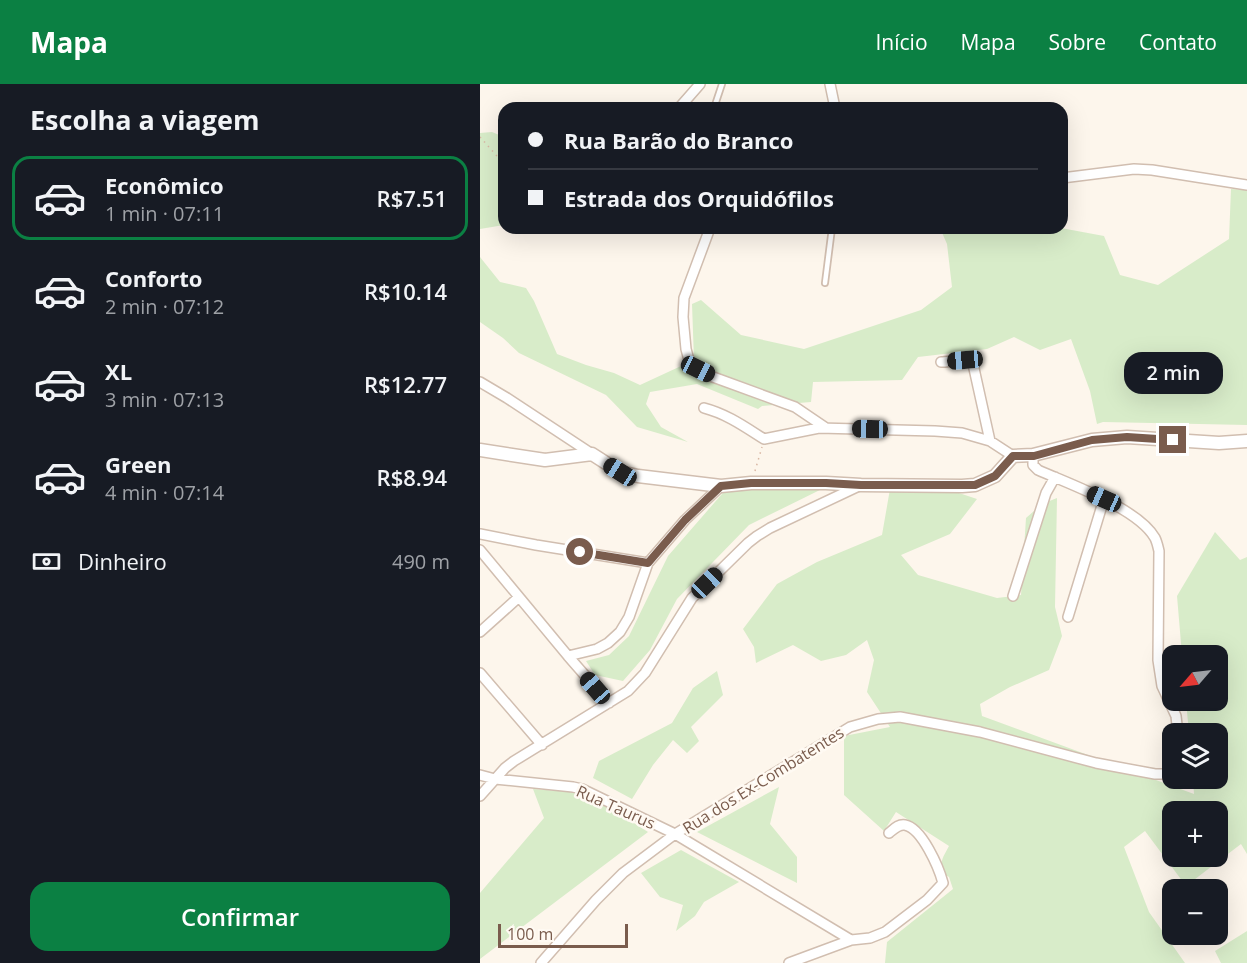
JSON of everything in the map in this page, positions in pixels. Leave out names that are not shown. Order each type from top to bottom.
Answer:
[{"type":"street","points":[[684,102],[700,84]]},
{"type":"street","points":[[830,84],[834,102]]},
{"type":"street","points":[[1068,177],[1134,169],[1247,185]]},
{"type":"street","points":[[708,234],[684,298],[683,317],[689,360],[698,369],[713,377],[795,407],[826,428]]},
{"type":"street","points":[[941,362],[965,360],[973,364],[990,441]]},
{"type":"street","points":[[480,382],[620,472],[638,476],[721,486],[751,483],[975,485],[995,476],[1013,456]]},
{"type":"street","points":[[704,408],[730,418],[764,440],[819,428],[935,430],[962,433],[990,441],[1013,456],[1034,456],[1092,440],[1127,437],[1219,443],[1247,441]]},
{"type":"street","points":[[480,450],[545,460],[592,454]]},
{"type":"street","points":[[1034,456],[1033,465],[1038,470],[1104,499],[1129,513],[1155,537],[1160,551],[1158,660],[1162,686],[1176,716],[1177,723]]},
{"type":"street","points":[[1013,596],[1046,493],[1055,477]]},
{"type":"street","points":[[480,796],[514,761],[628,691],[645,673],[692,598],[748,543],[770,528],[861,485]]},
{"type":"street","points":[[568,656],[597,649],[620,633],[648,563],[685,520],[721,486]]},
{"type":"street","points":[[1068,617],[1104,499]]},
{"type":"street","points":[[480,534],[648,563]]},
{"type":"street","points":[[480,550],[609,703]]},
{"type":"street","points":[[480,632],[519,597]]},
{"type":"street","points":[[480,673],[542,745]]},
{"type":"street","name":"Rua dos Ex-Combatentes","points":[[541,963],[623,873],[675,834],[850,727],[878,719],[900,717],[980,732],[1096,763],[1162,774]]},
{"type":"street","name":"Rua Taurus","points":[[480,775],[495,779],[582,789],[675,834],[851,940]]},
{"type":"street","points":[[789,963],[851,940],[870,938],[885,932],[927,900],[943,883],[933,855],[914,828],[905,825],[897,826],[888,833]]},
{"type":"lane","points":[[716,102],[722,84]]},
{"type":"lane","points":[[825,283],[831,234]]},
{"type":"path","points":[[480,138],[498,158]]},
{"type":"path","points":[[751,483],[764,440]]},
{"type":"green space","points":[[492,132],[498,134],[498,226],[480,229],[480,133]]},
{"type":"green space","points":[[1231,189],[1247,190],[1247,425],[1103,422],[1097,424],[1090,391],[1071,339],[1040,350],[1014,337],[987,349],[918,357],[902,380],[813,382],[811,402],[762,406],[758,409],[697,384],[650,392],[646,404],[661,427],[688,442],[637,427],[606,395],[519,353],[480,322],[480,257],[500,282],[526,288],[557,354],[614,373],[640,385],[694,360],[692,304],[701,300],[741,335],[804,349],[921,310],[952,287],[947,244],[943,234],[1068,234],[1068,229],[1104,236],[1120,275],[1158,285],[1229,239]]},
{"type":"green space","points":[[828,486],[749,525],[677,599],[650,650],[623,681],[595,675],[586,661],[609,655],[629,636],[668,556],[728,487]]},
{"type":"green space","points":[[890,489],[950,490],[977,499],[950,534],[901,555],[918,575],[997,598],[1021,595],[1026,518],[1042,504],[1057,498],[1055,607],[1062,636],[1049,670],[1010,687],[980,704],[982,716],[1162,782],[1162,789],[1180,789],[1194,794],[1194,789],[1228,789],[1228,723],[1188,723],[1187,711],[1228,711],[1228,645],[1181,645],[1177,596],[1215,532],[1240,560],[1247,557],[1247,854],[1241,844],[1228,854],[1228,801],[1162,801],[1162,854],[1145,831],[1124,847],[1149,912],[1162,930],[1162,945],[1172,945],[1185,963],[885,963],[887,942],[953,889],[949,877],[941,867],[949,846],[896,812],[884,831],[844,795],[844,736],[890,727],[867,692],[874,660],[867,640],[846,655],[821,661],[793,645],[756,663],[754,647],[743,629],[777,584],[817,562],[882,535]]},
{"type":"green space","points":[[717,671],[723,695],[691,727],[699,741],[687,753],[673,740],[653,765],[632,799],[593,778],[599,761],[672,723],[693,688]]},
{"type":"green space","points":[[779,787],[770,824],[797,857],[797,883],[697,832]]},
{"type":"green space","points":[[533,789],[586,793],[648,832],[480,959],[480,893],[544,818]]},
{"type":"green space","points":[[681,850],[739,882],[704,902],[695,916],[676,931],[683,905],[660,897],[641,873]]},
{"type":"green space","points":[[1172,867],[1211,867],[1195,879],[1181,879]]},
{"type":"green space","points":[[1247,931],[1247,963],[1221,963],[1215,951],[1228,945]]},
{"type":"route","points":[[580,552],[648,563],[685,520],[721,486],[751,483],[975,485],[995,476],[1013,456],[1034,456],[1092,440],[1127,437],[1173,440]]}]
